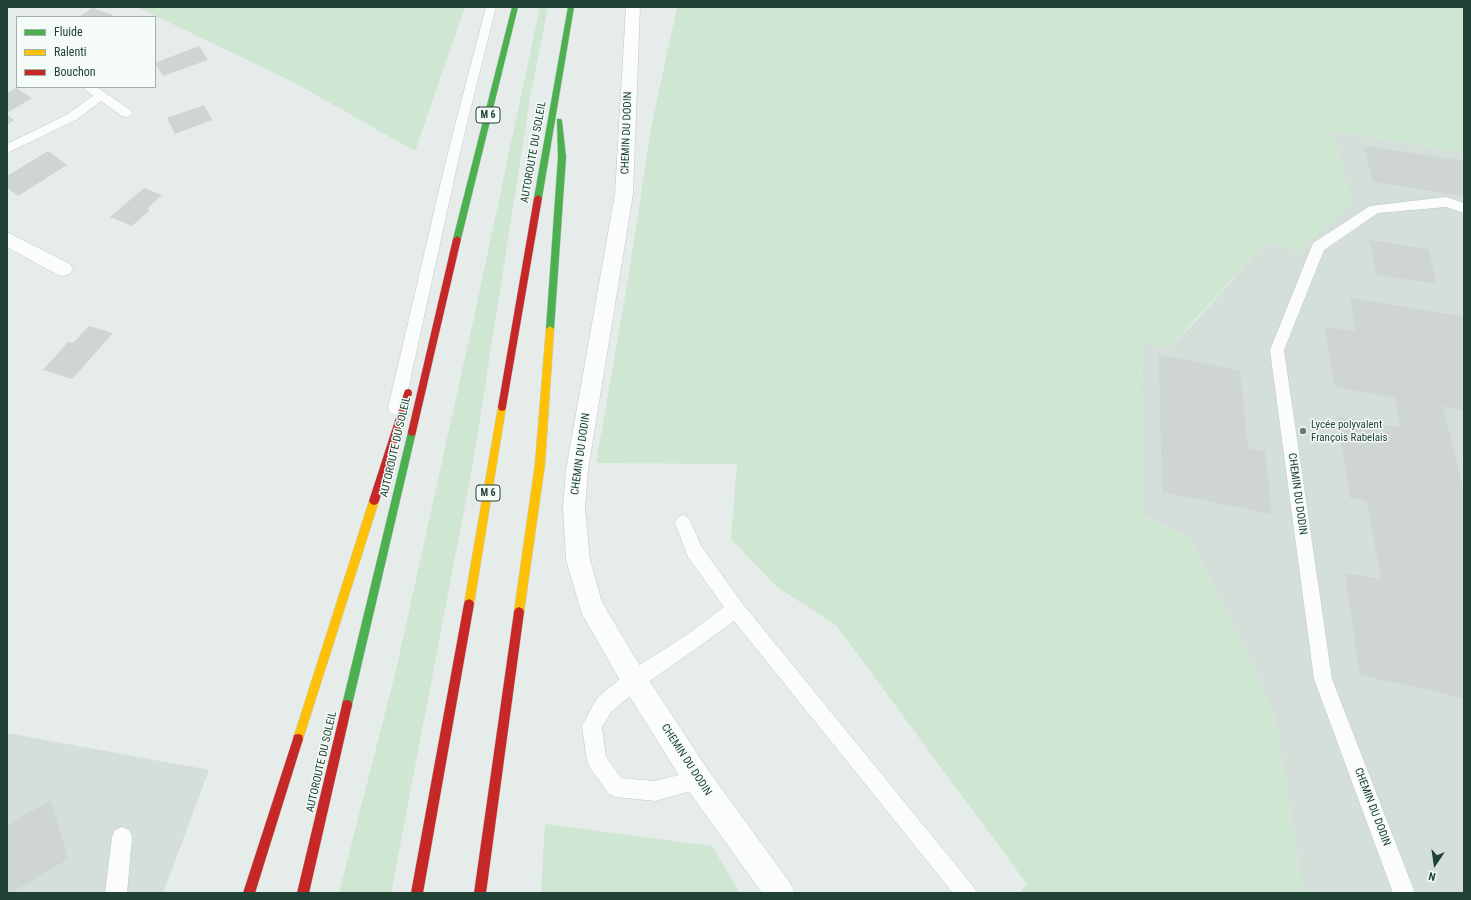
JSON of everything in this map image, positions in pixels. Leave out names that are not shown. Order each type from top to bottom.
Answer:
[{"type":"highway","name":"AUTOROUTE DU SOLEIL","points":[[303,893],[461,224],[515,7]]},
{"type":"highway","name":"AUTOROUTE DU SOLEIL","points":[[417,893],[472,588],[571,7]]},
{"type":"highway","points":[[480,893],[540,464],[562,157],[556,93]]},
{"type":"highway","points":[[422,346],[461,224]]},
{"type":"highway","points":[[250,893],[413,376]]},
{"type":"street","name":"CHEMIN DU DODIN","points":[[633,7],[624,194],[577,470],[574,508],[578,560],[590,606],[634,680],[698,780],[780,893]]},
{"type":"street","points":[[7,239],[63,269]]},
{"type":"lane","points":[[382,475],[454,148],[491,7]]},
{"type":"lane","points":[[90,88],[126,113]]},
{"type":"lane","points":[[7,149],[72,117],[101,96]]},
{"type":"lane","name":"CHEMIN DU DODIN","points":[[1404,893],[1323,679],[1277,350],[1318,247],[1375,209],[1446,202],[1464,208]]},
{"type":"lane","points":[[684,522],[694,550],[736,609],[966,893]]},
{"type":"lane","points":[[698,780],[655,791],[616,786],[596,761],[592,726],[604,705],[634,680],[691,642],[736,609]]},
{"type":"lane","points":[[116,893],[122,837]]},
{"type":"shaded area","name":"Lycée polyvalent François Rabelais","points":[[1333,131],[1464,153],[1464,893],[1303,893],[1274,713],[1190,538],[1144,516],[1140,344],[1171,346],[1193,324],[1268,240]]},
{"type":"shaded area","points":[[7,733],[209,770],[163,893],[7,893]]},
{"type":"green space","points":[[137,7],[465,7],[415,151],[293,82]]},
{"type":"green space","points":[[540,7],[548,7],[531,92],[473,463],[391,893],[339,893],[396,670],[474,317]]},
{"type":"green space","points":[[677,7],[1464,7],[1464,153],[1333,131],[1352,203],[1297,252],[1268,240],[1171,346],[1140,345],[1144,516],[1190,538],[1274,713],[1303,893],[1019,893],[1027,884],[836,625],[777,587],[731,539],[737,464],[596,463],[629,274],[651,128]]},
{"type":"green space","points":[[545,824],[712,846],[740,893],[541,893]]},
{"type":"building","points":[[93,8],[113,15],[112,16],[80,16]]},
{"type":"building","points":[[199,46],[208,60],[163,76],[156,63]]},
{"type":"building","points":[[16,88],[32,98],[7,113],[7,93]]},
{"type":"building","points":[[204,105],[212,120],[175,134],[167,118]]},
{"type":"building","points":[[7,115],[14,120],[7,125]]},
{"type":"building","points":[[1364,146],[1464,161],[1464,196],[1373,182]]},
{"type":"building","points":[[48,151],[67,165],[18,196],[7,188],[7,176]]},
{"type":"building","points":[[144,188],[162,195],[147,209],[150,210],[132,226],[110,217]]},
{"type":"building","points":[[1369,240],[1428,249],[1437,284],[1377,275]]},
{"type":"building","points":[[1350,298],[1464,317],[1464,410],[1443,406],[1464,492],[1464,698],[1360,675],[1345,573],[1381,579],[1367,501],[1350,498],[1337,416],[1401,428],[1395,398],[1335,387],[1325,327],[1355,331]]},
{"type":"building","points":[[89,326],[113,333],[72,379],[43,370],[68,342],[73,343]]},
{"type":"building","points":[[1159,355],[1240,370],[1248,448],[1265,452],[1272,514],[1162,492]]},
{"type":"building","points":[[51,800],[68,859],[11,893],[7,893],[7,825]]},
{"type":"traffic: fast","points":[[457,239],[515,7]]},
{"type":"traffic: fast","points":[[538,198],[571,7]]},
{"type":"traffic: fast","points":[[550,329],[562,157],[559,121]]},
{"type":"traffic: fast","points":[[347,705],[412,432]]},
{"type":"traffic: slow","points":[[519,612],[540,464],[550,329]]},
{"type":"traffic: slow","points":[[469,604],[502,407]]},
{"type":"traffic: slow","points":[[298,739],[374,501]]},
{"type":"traffic: jam","points":[[502,407],[538,198]]},
{"type":"traffic: jam","points":[[412,432],[457,239]]},
{"type":"traffic: jam","points":[[374,501],[408,393]]},
{"type":"traffic: jam","points":[[417,893],[469,604]]},
{"type":"traffic: jam","points":[[480,893],[519,612]]},
{"type":"traffic: jam","points":[[303,893],[347,705]]},
{"type":"traffic: jam","points":[[249,893],[298,739]]},
{"type":"place","name":"Lycée polyvalent François Rabelais","points":[[1303,431]]}]
